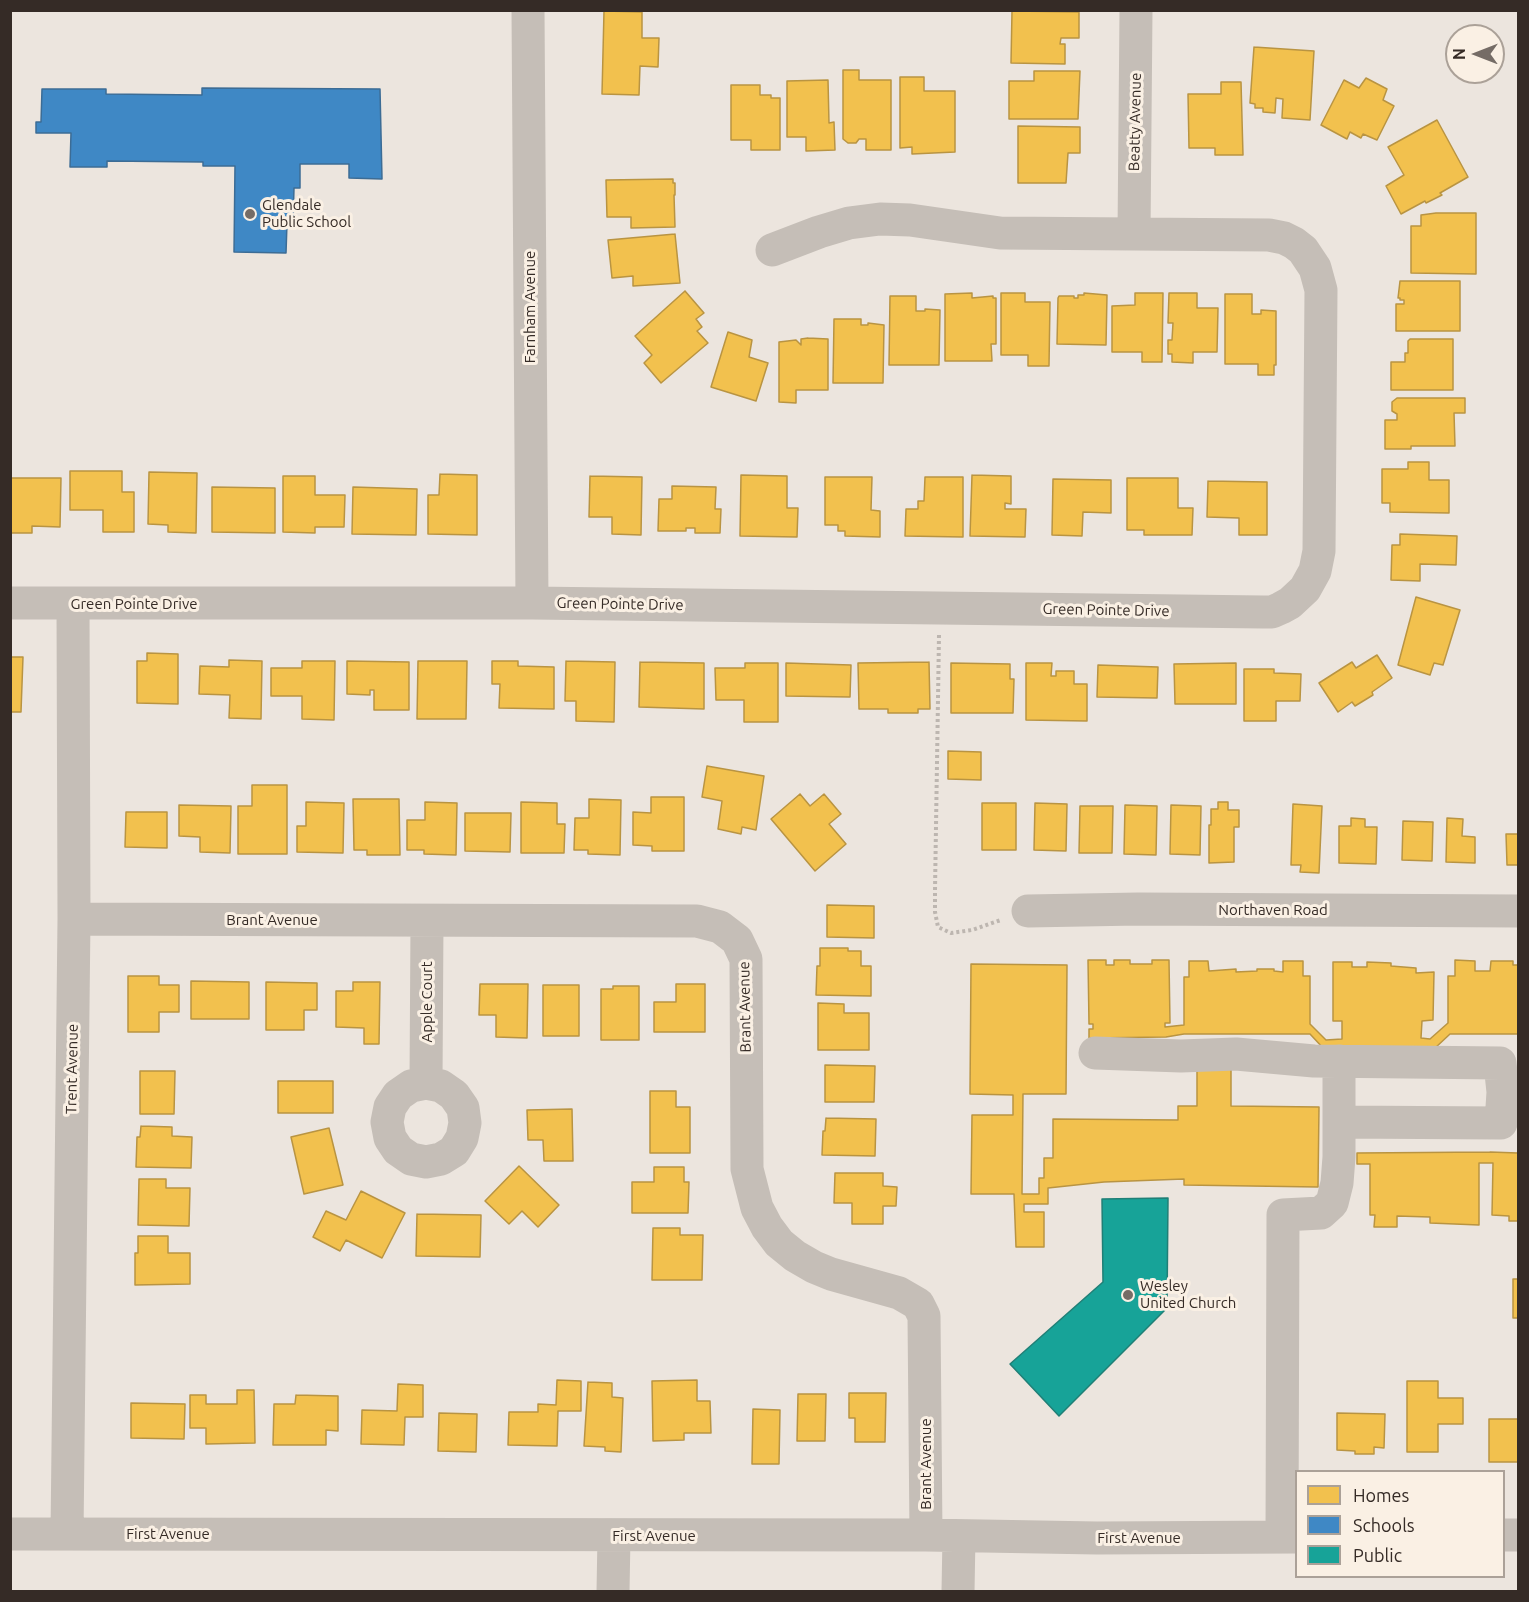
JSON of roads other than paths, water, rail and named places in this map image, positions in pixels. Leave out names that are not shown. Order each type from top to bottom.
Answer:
[{"type":"street","name":"Farnham Avenue","points":[[528,10],[532,603]]},
{"type":"street","name":"Beatty Avenue","points":[[1134,234],[1136,10]]},
{"type":"street","name":"Green Pointe Drive","points":[[10,603],[532,603],[1272,612],[1299,597],[1311,581],[1319,551],[1321,290],[1315,268],[1303,250],[1294,243],[1269,235],[1000,233],[910,220],[880,219],[849,223],[772,250]]},
{"type":"street","name":"Trent Avenue","points":[[67,1534],[74,919],[73,604]]},
{"type":"street","name":"Northaven Road","points":[[1028,911],[1162,909],[1518,911]]},
{"type":"street","name":"Brant Avenue","points":[[74,919],[697,921],[720,927],[737,940],[746,959],[747,1169],[757,1208],[766,1227],[779,1243],[795,1256],[831,1275],[908,1298],[918,1304],[924,1316],[926,1535]]},
{"type":"street","name":"Apple Court","points":[[426,1083],[427,921]]},
{"type":"street","points":[[1095,1053],[1181,1056],[1236,1054],[1294,1060],[1500,1063],[1503,1092],[1501,1123],[1340,1122]]},
{"type":"street","points":[[1289,1537],[1282,1215],[1321,1213],[1332,1203],[1337,1183],[1340,1122],[1339,1061]]},
{"type":"street","name":"First Avenue","points":[[10,1534],[1289,1537]]},
{"type":"street","points":[[613,1592],[614,1536]]},
{"type":"street","points":[[958,1592],[959,1536]]},
{"type":"place","name":"Glendale Public School","points":[[250,214]]},
{"type":"place","name":"Wesley United Church","points":[[1128,1295]]}]
